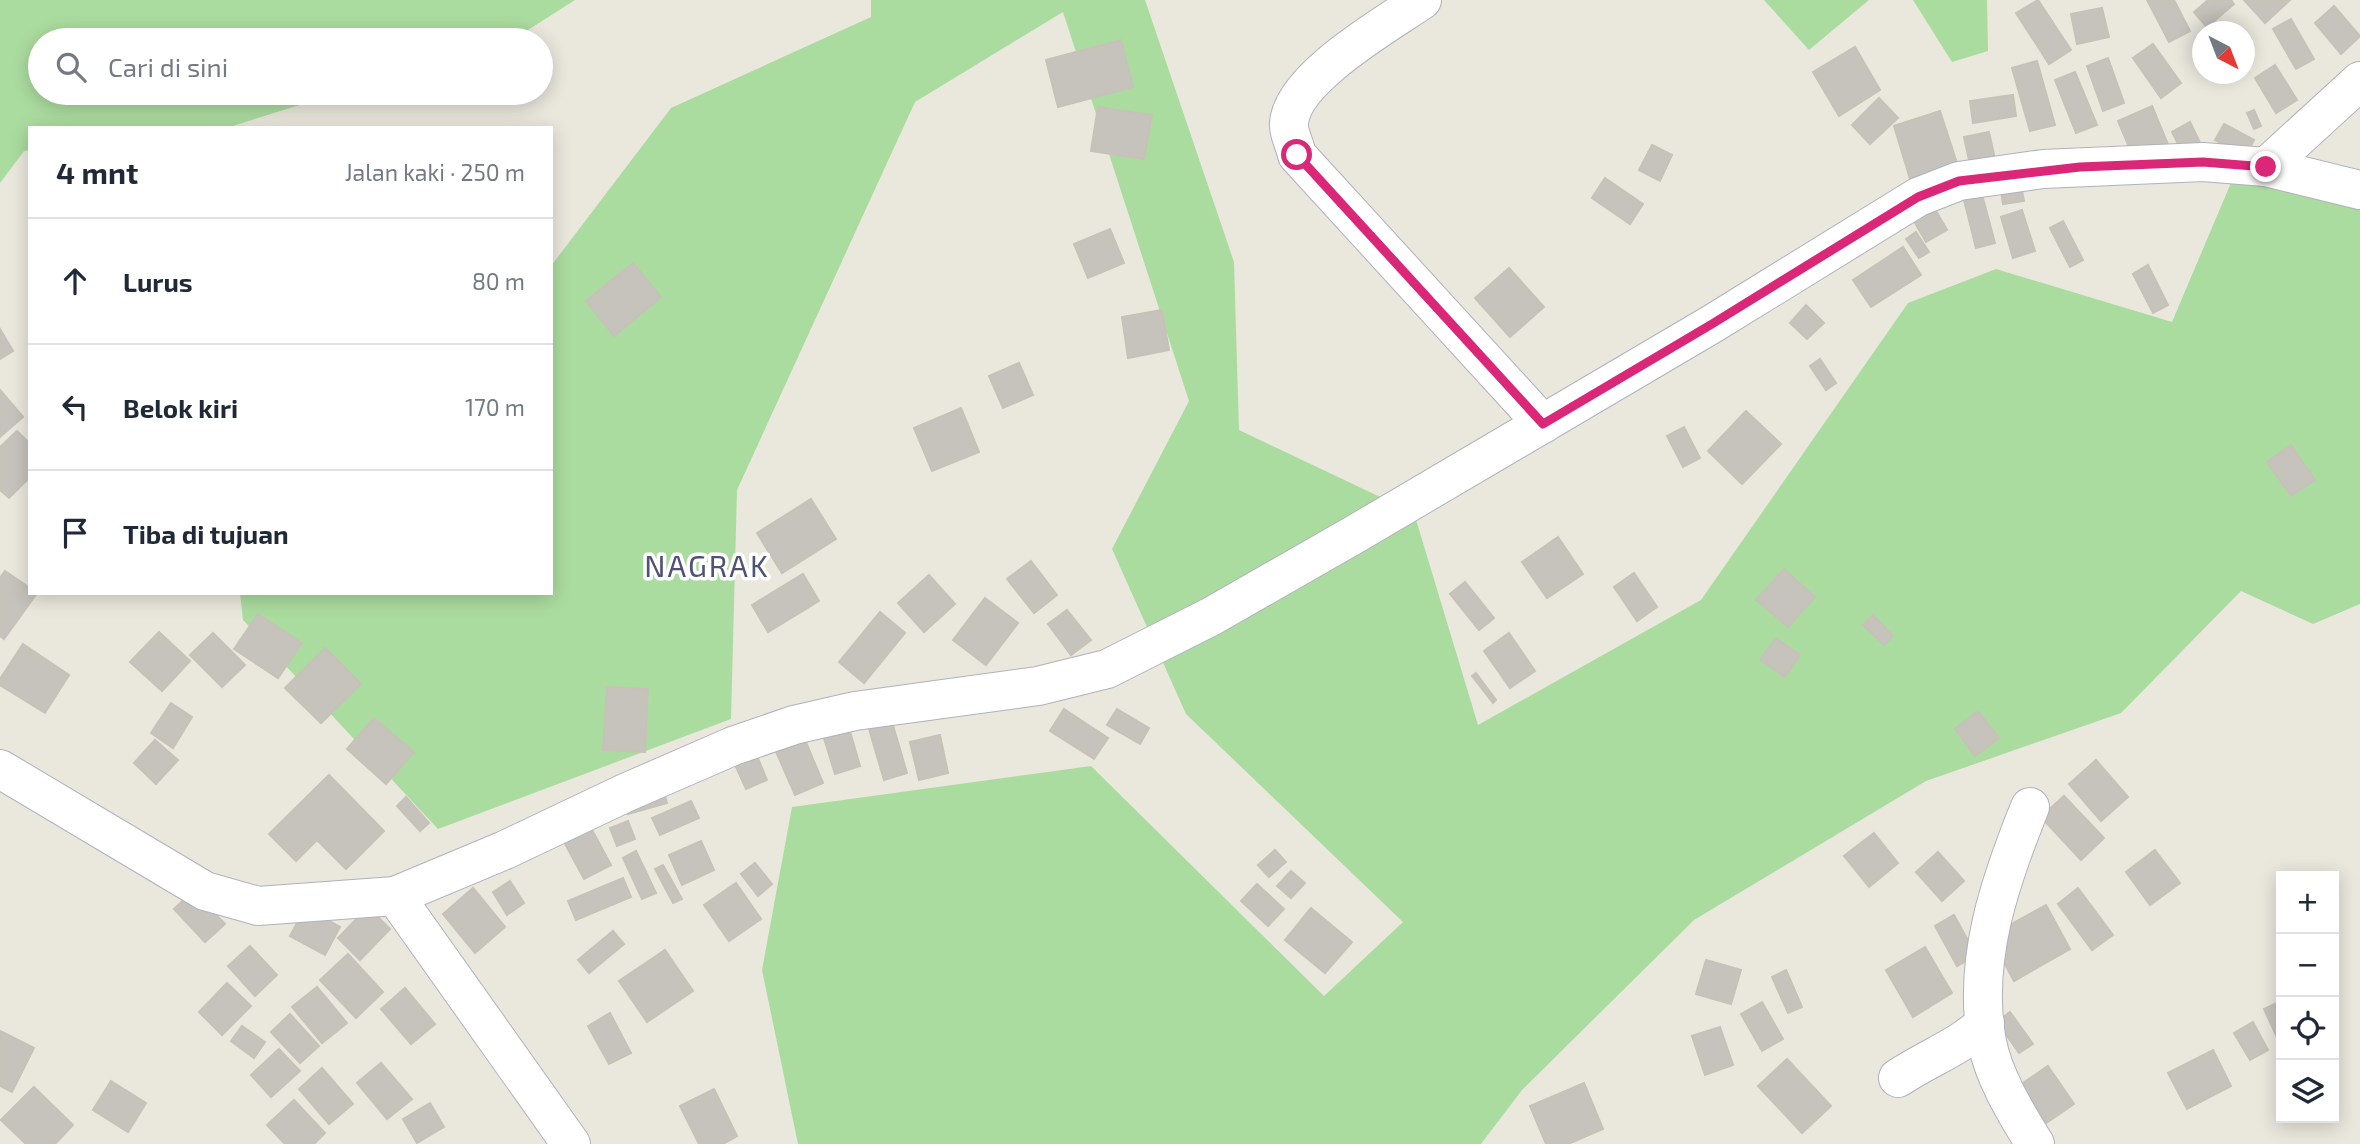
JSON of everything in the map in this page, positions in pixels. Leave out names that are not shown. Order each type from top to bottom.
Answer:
[{"type":"street","points":[[1422,0],[1342,54],[1304,89],[1289,122],[1297,155],[1543,424]]},
{"type":"street","points":[[2266,167],[2360,81]]},
{"type":"street","points":[[0,769],[205,891],[258,906],[395,896],[505,850],[637,788],[733,747],[794,725],[855,711],[1038,686],[1107,669],[1212,616],[1543,424],[1918,197],[1959,181],[2080,167],[2203,162],[2266,167],[2360,190]]},
{"type":"street","points":[[2030,807],[2003,874],[1988,941],[1984,975],[1987,1043],[1997,1075],[2035,1144]]},
{"type":"street","points":[[395,896],[571,1144]]},
{"type":"street","points":[[1898,1078],[1925,1060],[1960,1045],[1986,1023]]},
{"type":"green space","points":[[0,0],[575,0],[531,28],[28,28],[28,105],[300,105],[232,126],[28,126],[28,150],[24,151],[0,183]]},
{"type":"green space","points":[[871,0],[1145,0],[1234,262],[1239,430],[1414,513],[1478,725],[1701,600],[1908,303],[1996,269],[2172,322],[2236,171],[2360,192],[2360,604],[2313,624],[2241,591],[2121,713],[1926,781],[1694,920],[1522,1090],[1481,1144],[798,1144],[762,970],[792,807],[1091,766],[1324,996],[1403,922],[1186,714],[1112,549],[1189,401],[1063,12],[915,102],[737,490],[731,719],[438,829],[243,620],[240,595],[553,595],[553,263],[671,108],[871,17]]},
{"type":"green space","points":[[1764,0],[1869,0],[1809,50]]},
{"type":"green space","points":[[1913,0],[1987,0],[1988,51],[1952,62]]},
{"type":"building","points":[[2038,0],[2071,50],[2049,64],[2016,13]]},
{"type":"building","points":[[2147,0],[2174,0],[2190,31],[2169,42]]},
{"type":"building","points":[[2208,0],[2231,0],[2234,4],[2214,21],[2202,21],[2194,12]]},
{"type":"building","points":[[2244,0],[2290,0],[2265,23]]},
{"type":"building","points":[[2334,6],[2360,36],[2341,54],[2315,23]]},
{"type":"building","points":[[2102,8],[2109,37],[2077,44],[2071,14]]},
{"type":"building","points":[[2291,19],[2314,59],[2296,69],[2273,29]]},
{"type":"building","points":[[1121,40],[1133,87],[1058,107],[1046,60]]},
{"type":"building","points":[[2153,44],[2181,83],[2161,98],[2133,58]]},
{"type":"building","points":[[1855,47],[1880,90],[1839,116],[1813,72]]},
{"type":"building","points":[[2108,58],[2124,103],[2103,111],[2087,66]]},
{"type":"building","points":[[2037,61],[2055,125],[2030,131],[2012,68]]},
{"type":"building","points":[[2275,65],[2297,100],[2276,113],[2255,78]]},
{"type":"building","points":[[2075,72],[2097,125],[2076,133],[2055,80]]},
{"type":"building","points":[[2013,95],[2016,116],[1973,123],[1970,101]]},
{"type":"building","points":[[1879,98],[1898,118],[1870,144],[1852,125]]},
{"type":"building","points":[[2152,106],[2169,147],[2135,161],[2118,121]]},
{"type":"building","points":[[1098,107],[1152,115],[1144,159],[1091,151]]},
{"type":"building","points":[[2254,110],[2261,126],[2254,129],[2247,113]]},
{"type":"building","points":[[1940,111],[1957,163],[1910,179],[1894,126]]},
{"type":"building","points":[[2190,122],[2204,151],[2186,160],[2172,132]]},
{"type":"building","points":[[2224,124],[2254,140],[2245,157],[2215,140]]},
{"type":"building","points":[[1989,132],[1995,159],[1970,165],[1964,137]]},
{"type":"building","points":[[1652,145],[1672,155],[1660,181],[1639,170]]},
{"type":"building","points":[[1605,178],[1643,204],[1630,224],[1592,198]]},
{"type":"building","points":[[2020,180],[2024,201],[2003,204],[2000,183]]},
{"type":"building","points":[[1980,187],[1995,243],[1976,248],[1962,192]]},
{"type":"building","points":[[1935,209],[1947,230],[1926,242],[1914,221]]},
{"type":"building","points":[[2022,210],[2035,251],[2013,258],[2001,217]]},
{"type":"building","points":[[2063,221],[2083,260],[2070,267],[2050,228]]},
{"type":"building","points":[[1110,229],[1124,263],[1088,278],[1074,244]]},
{"type":"building","points":[[1916,232],[1929,252],[1919,258],[1906,239]]},
{"type":"building","points":[[1903,247],[1921,275],[1871,307],[1853,280]]},
{"type":"building","points":[[633,263],[661,297],[614,336],[586,301]]},
{"type":"building","points":[[2148,265],[2168,305],[2153,313],[2133,274]]},
{"type":"building","points":[[1509,268],[1544,307],[1510,337],[1475,298]]},
{"type":"building","points":[[1806,305],[1824,323],[1807,339],[1790,323]]},
{"type":"building","points":[[1162,310],[1169,350],[1128,358],[1122,317]]},
{"type":"building","points":[[0,329],[13,351],[0,359]]},
{"type":"building","points":[[1820,359],[1836,383],[1826,390],[1810,366]]},
{"type":"building","points":[[1019,363],[1033,395],[1003,408],[989,376]]},
{"type":"building","points":[[0,390],[23,417],[0,437]]},
{"type":"building","points":[[961,408],[979,452],[932,471],[914,428]]},
{"type":"building","points":[[1746,411],[1781,444],[1742,484],[1708,451]]},
{"type":"building","points":[[1684,427],[1700,458],[1683,467],[1667,436]]},
{"type":"building","points":[[17,431],[28,442],[28,479],[9,498],[0,490],[0,447]]},
{"type":"building","points":[[2291,445],[2315,480],[2291,496],[2267,462]]},
{"type":"building","points":[[811,499],[836,539],[782,573],[757,533]]},
{"type":"building","points":[[1558,537],[1583,574],[1547,598],[1522,562]]},
{"type":"building","points":[[1031,561],[1057,595],[1034,613],[1007,579]]},
{"type":"building","points":[[1784,569],[1815,597],[1788,627],[1756,600]]},
{"type":"building","points":[[5,571],[28,587],[28,595],[36,595],[4,639],[0,636],[0,578]]},
{"type":"building","points":[[1634,573],[1657,607],[1637,621],[1614,587]]},
{"type":"building","points":[[803,574],[819,601],[768,632],[752,605]]},
{"type":"building","points":[[929,575],[955,604],[924,632],[898,603]]},
{"type":"building","points":[[1465,582],[1494,618],[1479,630],[1450,594]]},
{"type":"building","points":[[985,598],[1018,623],[986,665],[953,640]]},
{"type":"building","points":[[1067,610],[1091,640],[1071,655],[1048,624]]},
{"type":"building","points":[[880,612],[905,633],[864,683],[839,662]]},
{"type":"building","points":[[258,614],[302,643],[278,678],[234,649]]},
{"type":"building","points":[[1873,615],[1893,636],[1884,645],[1863,625]]},
{"type":"building","points":[[159,632],[190,661],[162,691],[130,662]]},
{"type":"building","points":[[213,633],[245,665],[222,687],[190,655]]},
{"type":"building","points":[[1509,633],[1535,671],[1510,688],[1484,651]]},
{"type":"building","points":[[1776,638],[1800,655],[1785,677],[1760,660]]},
{"type":"building","points":[[23,644],[69,675],[45,713],[0,685],[0,679]]},
{"type":"building","points":[[325,648],[361,684],[321,723],[285,688]]},
{"type":"building","points":[[1476,673],[1496,700],[1493,703],[1472,676]]},
{"type":"building","points":[[607,687],[648,689],[645,752],[603,750]]},
{"type":"building","points":[[171,703],[192,717],[173,748],[151,733]]},
{"type":"building","points":[[1064,709],[1108,738],[1094,759],[1050,731]]},
{"type":"building","points":[[1117,709],[1149,728],[1140,744],[1107,725]]},
{"type":"building","points":[[1978,711],[1999,738],[1975,756],[1955,729]]},
{"type":"building","points":[[374,718],[414,752],[386,784],[347,749]]},
{"type":"building","points":[[892,722],[907,773],[884,780],[869,729]]},
{"type":"building","points":[[849,728],[860,766],[835,774],[823,735]]},
{"type":"building","points":[[803,735],[823,783],[795,795],[774,747]]},
{"type":"building","points":[[940,735],[948,773],[919,780],[910,742]]},
{"type":"building","points":[[155,740],[178,760],[156,784],[134,763]]},
{"type":"building","points":[[754,749],[767,780],[746,789],[732,758]]},
{"type":"building","points":[[2096,760],[2128,797],[2101,821],[2069,784]]},
{"type":"building","points":[[329,775],[384,831],[346,869],[317,840],[296,861],[269,834]]},
{"type":"building","points":[[662,785],[667,803],[628,814],[623,796]]},
{"type":"building","points":[[2064,796],[2104,838],[2081,860],[2041,817]]},
{"type":"building","points":[[406,797],[429,823],[420,831],[397,806]]},
{"type":"building","points":[[691,801],[699,818],[660,835],[652,818]]},
{"type":"building","points":[[628,821],[635,839],[617,846],[610,828]]},
{"type":"building","points":[[591,828],[611,865],[584,879],[564,842]]},
{"type":"building","points":[[1874,833],[1898,863],[1869,887],[1844,856]]},
{"type":"building","points":[[701,841],[714,870],[682,885],[669,855]]},
{"type":"building","points":[[1275,850],[1286,862],[1269,877],[1258,865]]},
{"type":"building","points":[[2155,850],[2180,883],[2150,905],[2126,872]]},
{"type":"building","points":[[636,851],[656,893],[642,899],[623,858]]},
{"type":"building","points":[[1938,852],[1964,881],[1942,901],[1916,872]]},
{"type":"building","points":[[755,863],[772,884],[758,896],[741,874]]},
{"type":"building","points":[[663,865],[682,899],[673,903],[655,869]]},
{"type":"building","points":[[1291,871],[1305,883],[1291,898],[1277,886]]},
{"type":"building","points":[[623,878],[631,897],[576,920],[568,901]]},
{"type":"building","points":[[510,881],[524,903],[507,915],[493,892]]},
{"type":"building","points":[[736,883],[761,919],[729,941],[704,905]]},
{"type":"building","points":[[1257,884],[1284,909],[1268,926],[1241,901]]},
{"type":"building","points":[[473,888],[505,927],[475,953],[443,914]]},
{"type":"building","points":[[2078,888],[2113,935],[2092,950],[2058,904]]},
{"type":"building","points":[[193,891],[225,924],[205,942],[174,909]]},
{"type":"building","points":[[2046,905],[2070,949],[2014,981],[1990,936]]},
{"type":"building","points":[[368,907],[390,929],[360,960],[338,938]]},
{"type":"building","points":[[305,908],[340,927],[325,955],[290,936]]},
{"type":"building","points":[[1311,908],[1352,942],[1325,973],[1285,940]]},
{"type":"building","points":[[1954,915],[1976,955],[1957,966],[1935,926]]},
{"type":"building","points":[[613,931],[624,944],[589,973],[578,960]]},
{"type":"building","points":[[250,946],[277,975],[255,996],[228,966]]},
{"type":"building","points":[[1925,947],[1952,993],[1913,1017],[1886,970]]},
{"type":"building","points":[[665,950],[693,991],[647,1022],[619,981]]},
{"type":"building","points":[[348,954],[383,992],[356,1018],[320,980]]},
{"type":"building","points":[[1706,960],[1741,970],[1731,1004],[1696,994]]},
{"type":"building","points":[[1786,970],[1802,1007],[1788,1013],[1772,977]]},
{"type":"building","points":[[227,983],[251,1006],[222,1035],[199,1012]]},
{"type":"building","points":[[317,987],[347,1023],[322,1043],[292,1007]]},
{"type":"building","points":[[405,988],[435,1024],[411,1044],[381,1009]]},
{"type":"building","points":[[1762,1002],[1783,1039],[1762,1051],[1741,1014]]},
{"type":"building","points":[[2276,1003],[2276,1035],[2264,1009]]},
{"type":"building","points":[[2010,1012],[2033,1044],[2019,1053],[1997,1022]]},
{"type":"building","points":[[610,1013],[631,1053],[609,1064],[588,1026]]},
{"type":"building","points":[[290,1014],[319,1046],[300,1063],[271,1032]]},
{"type":"building","points":[[2253,1022],[2268,1050],[2250,1060],[2234,1033]]},
{"type":"building","points":[[242,1026],[265,1042],[254,1058],[231,1041]]},
{"type":"building","points":[[1720,1027],[1733,1065],[1705,1075],[1692,1036]]},
{"type":"building","points":[[0,1031],[34,1048],[12,1092],[0,1086]]},
{"type":"building","points":[[279,1049],[300,1071],[271,1097],[251,1075]]},
{"type":"building","points":[[2213,1050],[2231,1086],[2187,1109],[2168,1073]]},
{"type":"building","points":[[1787,1059],[1831,1106],[1802,1133],[1758,1086]]},
{"type":"building","points":[[381,1063],[412,1099],[387,1119],[357,1083]]},
{"type":"building","points":[[2048,1066],[2074,1104],[2046,1123],[2020,1085]]},
{"type":"building","points":[[322,1068],[353,1104],[329,1124],[299,1089]]},
{"type":"building","points":[[111,1081],[146,1103],[128,1132],[93,1110]]},
{"type":"building","points":[[1584,1083],[1603,1129],[1568,1144],[1546,1144],[1530,1106]]},
{"type":"building","points":[[34,1087],[73,1125],[55,1144],[26,1144],[1,1120]]},
{"type":"building","points":[[714,1089],[737,1136],[723,1144],[699,1144],[680,1106]]},
{"type":"building","points":[[294,1100],[325,1133],[314,1144],[285,1144],[267,1125]]},
{"type":"building","points":[[430,1103],[444,1127],[417,1143],[403,1119]]},
{"type":"district","name":"NAGRAK","points":[[707,565]]},
{"type":"route","points":[[1297,155],[1543,424],[1918,197],[1959,181],[2006,173],[2080,167],[2203,162],[2266,167]]}]
